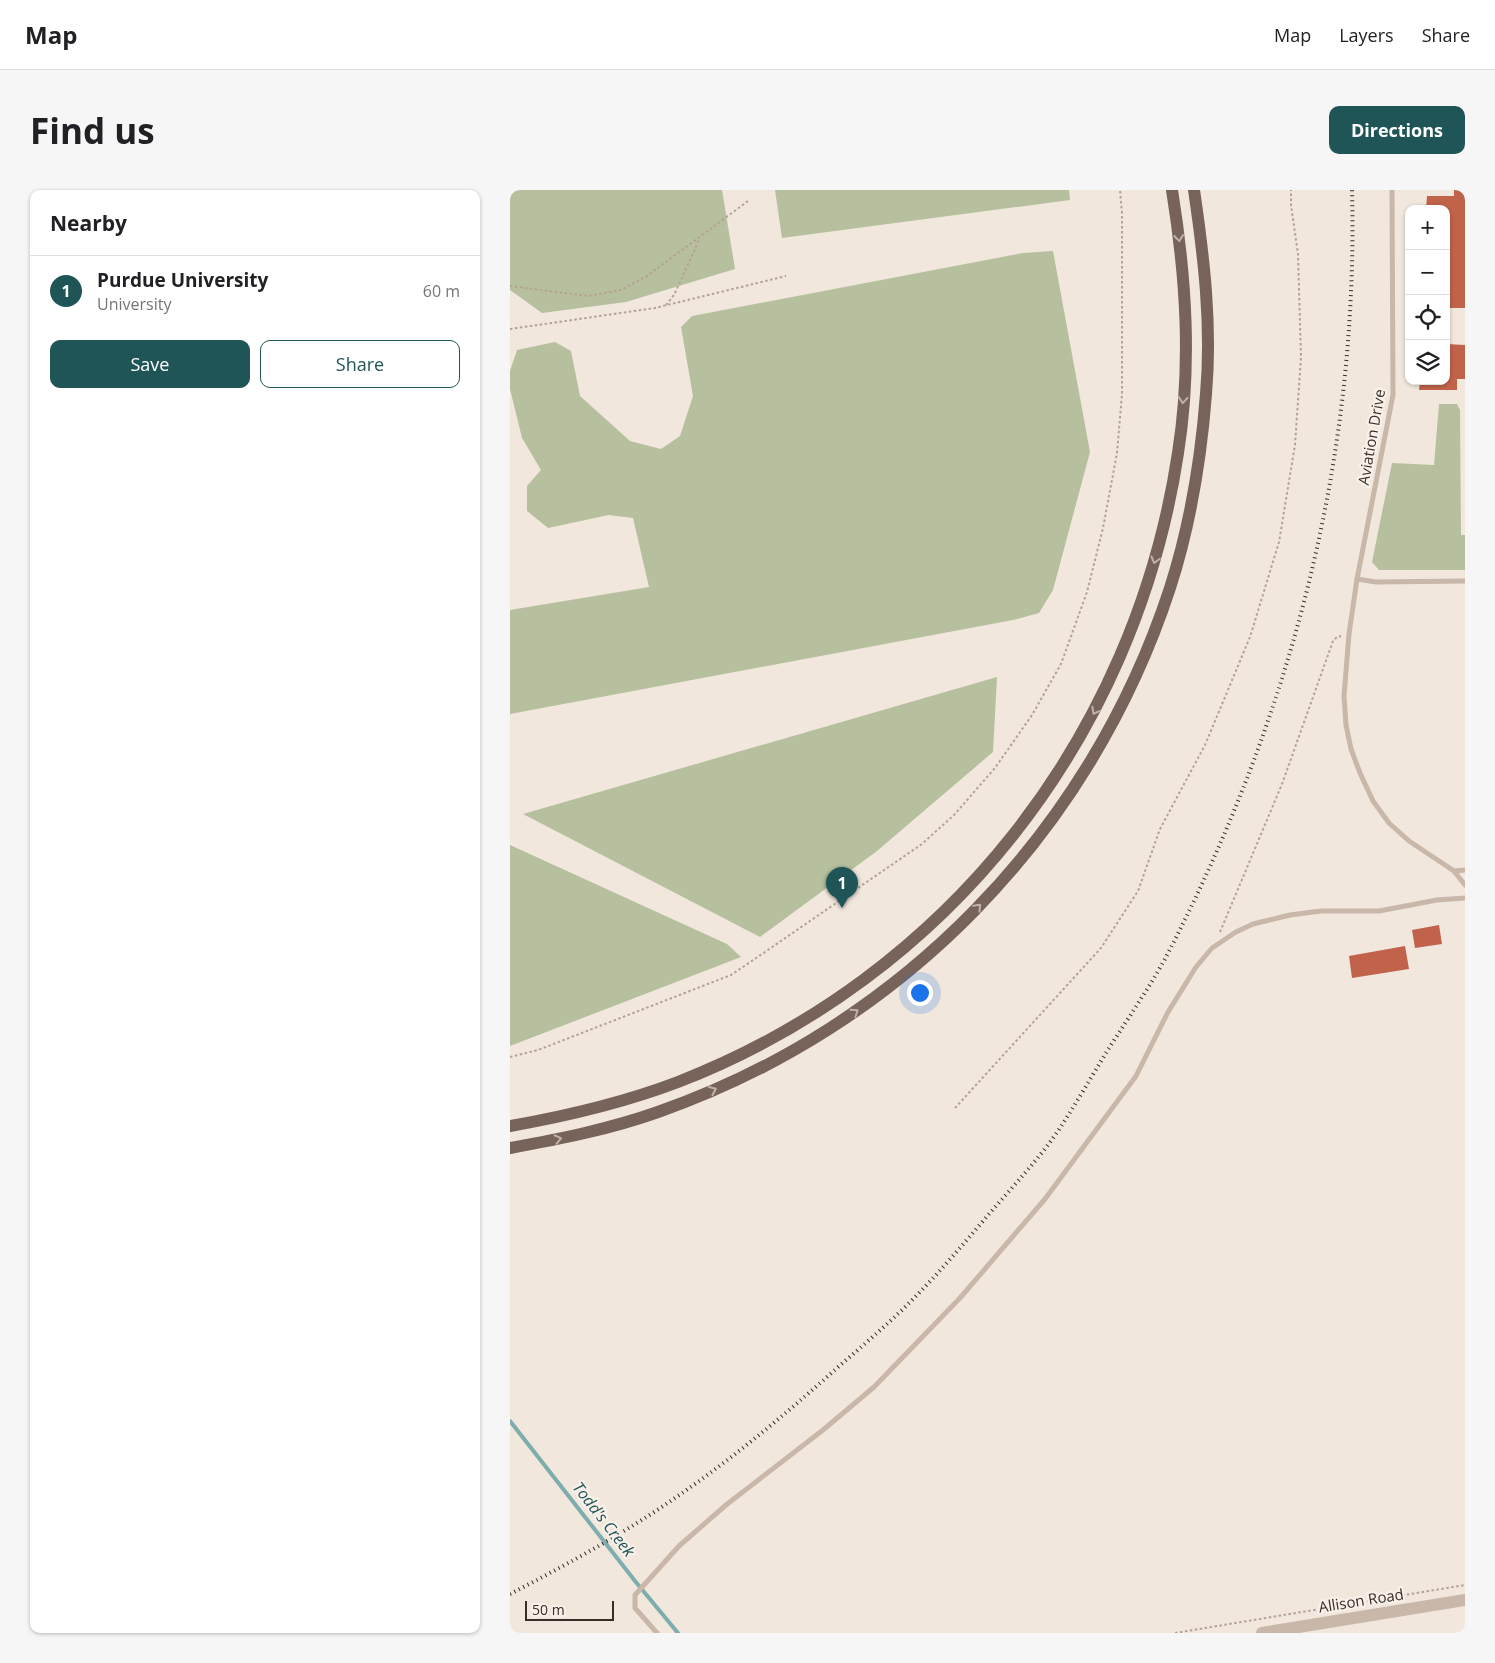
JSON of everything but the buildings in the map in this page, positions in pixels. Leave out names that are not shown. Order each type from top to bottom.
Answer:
[{"type":"main road","points":[[510,1126],[586,1111],[680,1081],[750,1050],[824,1007],[869,977],[912,942],[957,899],[1001,851],[1040,801],[1104,694],[1128,641],[1149,582],[1166,519],[1178,452],[1185,388],[1186,337],[1182,271],[1172,190]]},
{"type":"main road","points":[[510,1148],[592,1132],[654,1114],[757,1071],[836,1026],[880,995],[924,959],[967,919],[1013,871],[1054,818],[1088,767],[1122,706],[1147,650],[1170,588],[1188,523],[1200,453],[1207,391],[1208,336],[1206,286],[1194,190]]},
{"type":"street","name":"Allison Road","points":[[1262,1633],[1465,1600]]},
{"type":"lane","name":"Aviation Drive","points":[[1392,190],[1393,395],[1357,579],[1349,634],[1344,696],[1346,725],[1351,749],[1360,773],[1373,801],[1389,823],[1409,841],[1454,871],[1465,885]]},
{"type":"lane","points":[[1357,579],[1376,582],[1465,582]]},
{"type":"lane","points":[[1454,871],[1465,870]]},
{"type":"lane","points":[[657,1633],[635,1608],[635,1594],[679,1546],[726,1505],[823,1430],[874,1387],[960,1298],[1045,1199],[1136,1076],[1168,1012],[1196,967],[1212,948],[1253,924],[1290,915],[1321,911],[1379,911],[1437,900],[1465,898]]},
{"type":"path","points":[[510,1057],[538,1050],[731,974],[922,844],[954,815],[995,768],[1032,715],[1061,664],[1087,592],[1104,528],[1117,453],[1122,394],[1122,213],[1120,190]]},
{"type":"path","points":[[955,1108],[1101,948],[1138,891],[1160,829],[1206,744],[1250,637],[1279,542],[1295,444],[1301,357],[1298,254],[1291,205],[1291,190]]},
{"type":"path","points":[[510,286],[588,296],[621,290],[647,276],[748,201]]},
{"type":"path","points":[[666,305],[674,295],[700,238]]},
{"type":"path","points":[[510,329],[666,305],[786,276]]},
{"type":"path","points":[[1221,941],[1220,932],[1282,784],[1333,642],[1336,637],[1349,634]]},
{"type":"path","points":[[1175,1633],[1465,1585]]},
{"type":"green space","points":[[510,190],[722,190],[735,269],[626,302],[542,313],[510,290]]},
{"type":"green space","points":[[775,190],[1069,190],[1070,200],[782,238]]},
{"type":"green space","points":[[1053,251],[1090,452],[1053,590],[1039,613],[1013,620],[510,714],[510,610],[649,587],[633,518],[609,515],[548,528],[527,511],[527,486],[541,470],[522,438],[510,389],[510,371],[517,350],[555,342],[571,351],[580,396],[630,441],[661,449],[680,436],[693,396],[681,327],[692,316],[1023,253]]},
{"type":"green space","points":[[1439,404],[1457,404],[1460,410],[1461,535],[1465,535],[1465,570],[1379,570],[1372,562],[1392,463],[1434,465]]},
{"type":"green space","points":[[997,677],[993,752],[877,851],[760,937],[523,814]]},
{"type":"green space","points":[[510,845],[727,944],[741,957],[510,1046]]},
{"type":"waterway","name":"Todd's Creek","points":[[510,1421],[678,1633]]},
{"type":"railway","points":[[510,1594],[615,1537],[696,1483],[778,1419],[902,1310],[947,1263],[1051,1141],[1152,981],[1166,957],[1210,867],[1248,775],[1281,681],[1308,586],[1329,489],[1343,390],[1351,291],[1352,190]]},
{"type":"place","name":"Purdue University","points":[[842,908]]}]
